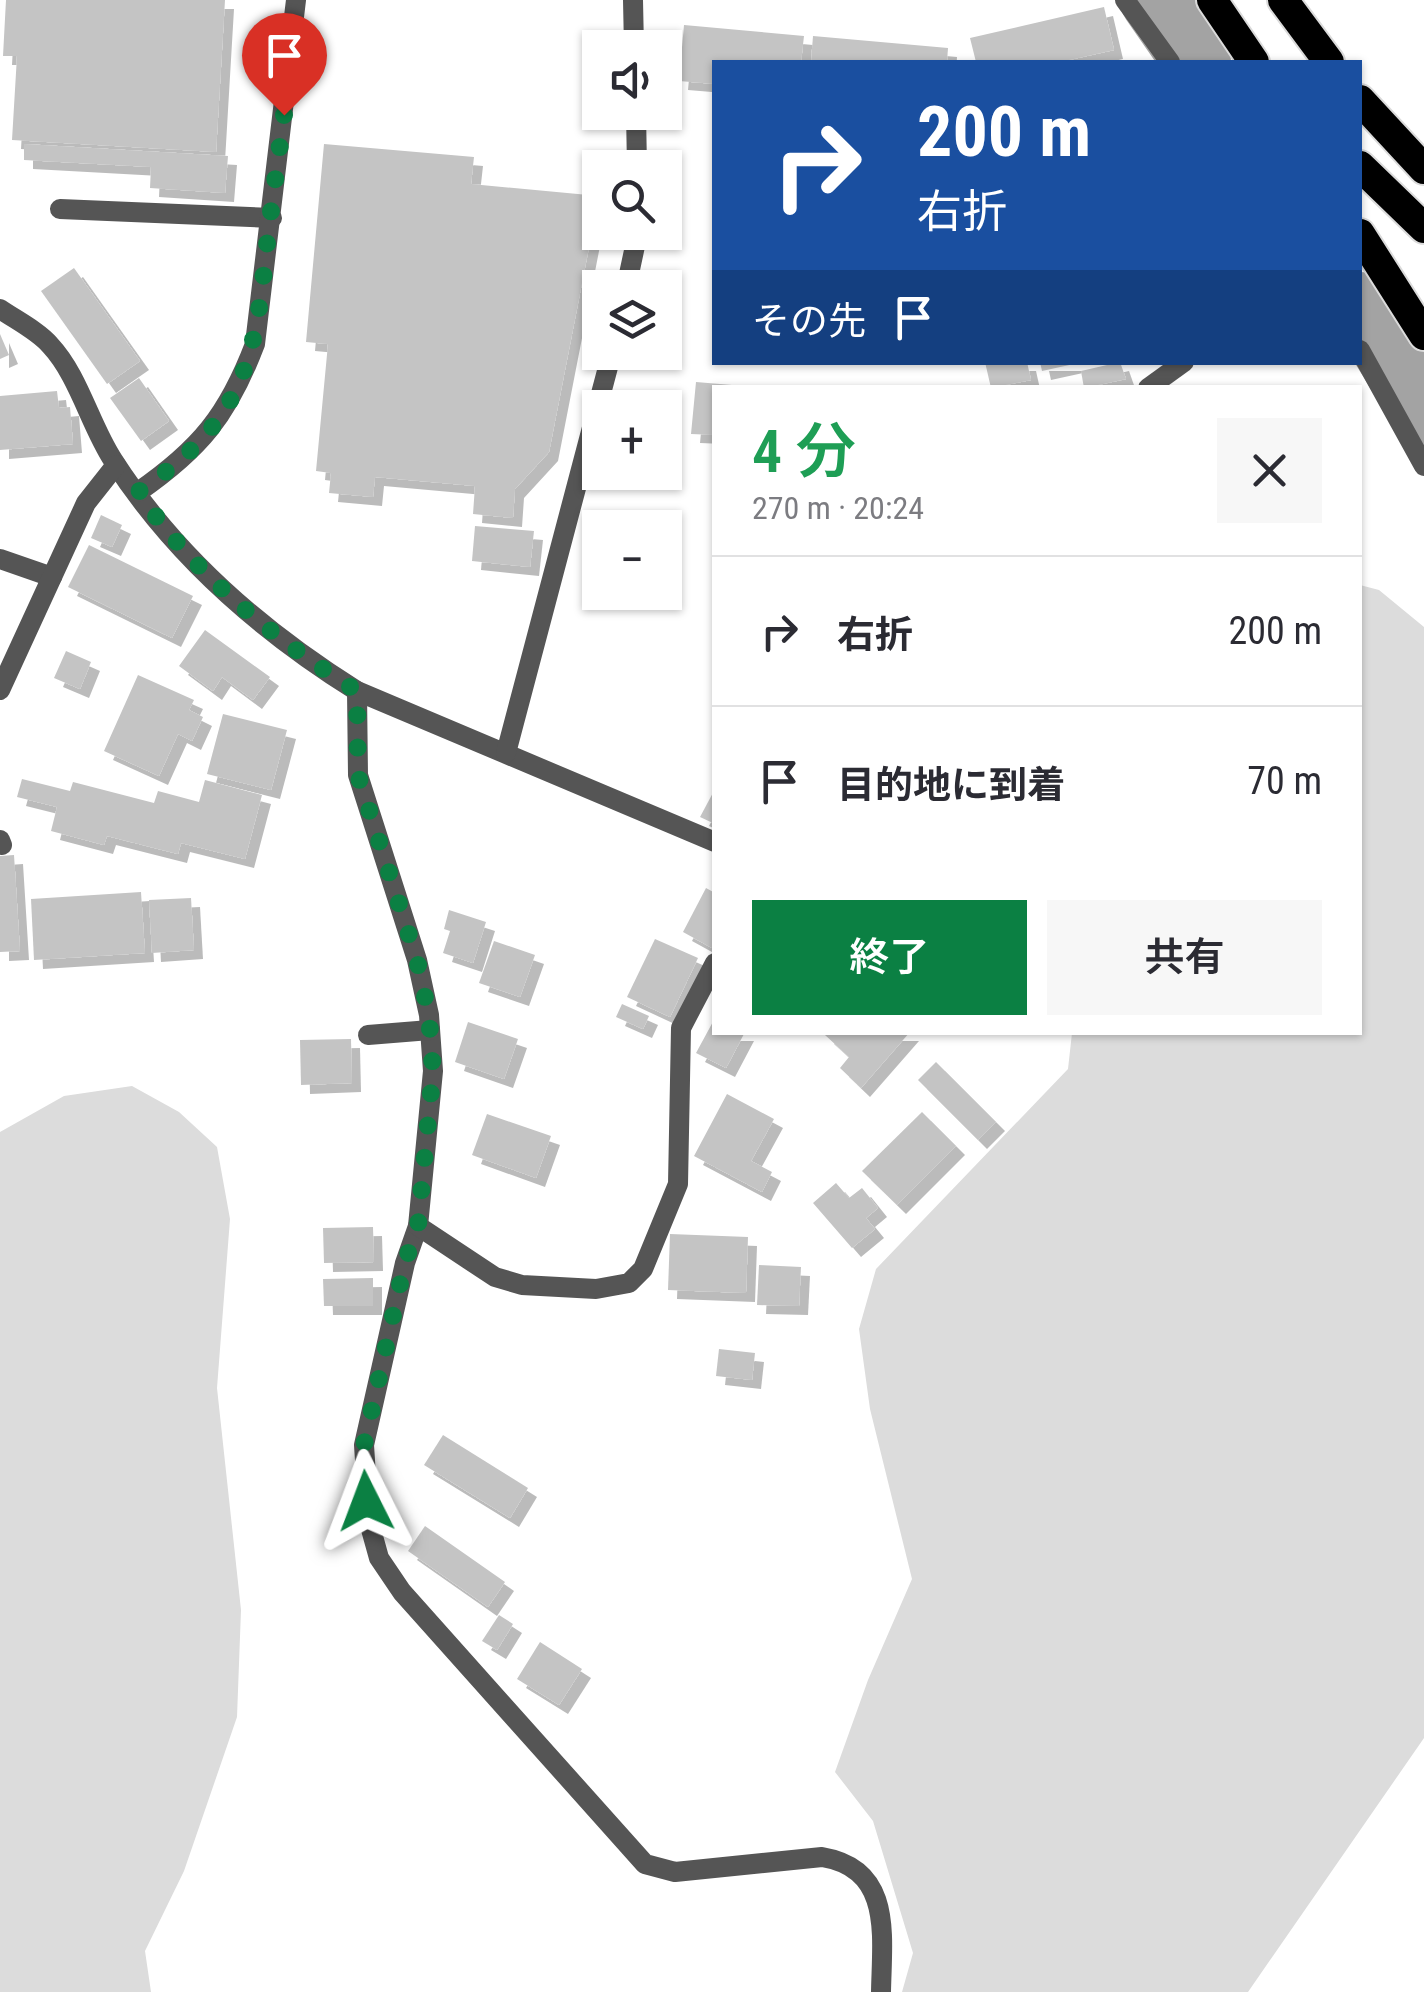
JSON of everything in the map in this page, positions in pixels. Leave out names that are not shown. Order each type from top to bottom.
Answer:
[{"type":"highway","points":[[1212,0],[1253,60]]},
{"type":"highway","points":[[1283,0],[1328,60]]},
{"type":"highway","points":[[1362,102],[1424,169]]},
{"type":"highway","points":[[1362,168],[1424,228]]},
{"type":"highway","points":[[1362,237],[1424,335]]},
{"type":"street","points":[[138,492],[194,451],[240,385],[256,344],[296,0]]},
{"type":"street","points":[[633,0],[634,30]]},
{"type":"street","points":[[1125,0],[1169,60]]},
{"type":"street","points":[[60,209],[272,218]]},
{"type":"street","points":[[0,309],[50,345],[116,465],[166,534],[259,624],[357,691],[712,841]]},
{"type":"street","points":[[1362,354],[1424,466]]},
{"type":"street","points":[[1152,385],[1180,365]]},
{"type":"street","points":[[506,753],[607,370]]},
{"type":"street","points":[[0,690],[86,503],[116,465]]},
{"type":"street","points":[[0,559],[52,578]]},
{"type":"street","points":[[357,691],[358,775],[417,960],[430,1030],[431,1108],[418,1226],[405,1262],[364,1445],[369,1522],[379,1558],[452,1652],[645,1864],[675,1872],[822,1857],[843,1860],[867,1876],[880,1912],[882,1992]]},
{"type":"street","points":[[418,1226],[495,1276],[522,1285],[596,1288],[629,1282],[642,1270],[678,1184],[681,1028],[712,969]]},
{"type":"street","points":[[368,1035],[430,1030]]},
{"type":"shaded area","points":[[1362,586],[1379,590],[1424,627],[1424,1738],[1248,1992],[902,1992],[913,1953],[873,1821],[835,1772],[868,1680],[912,1579],[870,1409],[859,1329],[876,1269],[1068,1069],[1072,1035],[1362,1035]]},
{"type":"shaded area","points":[[132,1086],[179,1112],[217,1147],[230,1219],[217,1388],[241,1610],[237,1717],[184,1871],[145,1951],[151,1992],[0,1992],[0,1132],[64,1096]]},
{"type":"building","points":[[6,0],[225,0],[216,152],[12,140],[17,56],[3,56]]},
{"type":"building","points":[[1104,7],[1114,50],[1069,60],[976,60],[970,38]]},
{"type":"building","points":[[684,25],[804,36],[801,60],[712,60],[712,84],[682,81]]},
{"type":"building","points":[[813,36],[948,48],[947,60],[811,60]]},
{"type":"building","points":[[24,144],[228,156],[225,193],[150,188],[151,167],[24,160]]},
{"type":"building","points":[[324,144],[474,157],[471,184],[582,194],[582,250],[588,250],[549,452],[515,489],[513,518],[473,514],[475,486],[375,477],[373,497],[329,493],[331,473],[316,471],[328,344],[306,342]]},
{"type":"building","points":[[74,268],[140,361],[107,384],[41,291]]},
{"type":"building","points":[[0,334],[9,355],[0,359]]},
{"type":"building","points":[[986,365],[1028,365],[1031,380],[990,385]]},
{"type":"building","points":[[1041,365],[1069,365],[1042,371]]},
{"type":"building","points":[[1121,365],[1126,379],[1083,385],[1081,371]]},
{"type":"building","points":[[139,378],[169,421],[141,441],[110,398]]},
{"type":"building","points":[[696,382],[732,385],[712,385],[712,435],[691,434]]},
{"type":"building","points":[[57,391],[59,408],[70,407],[73,444],[0,450],[0,396]]},
{"type":"building","points":[[101,515],[122,525],[112,547],[91,538]]},
{"type":"building","points":[[475,526],[534,531],[530,567],[472,561]]},
{"type":"building","points":[[89,545],[193,596],[172,638],[68,587]]},
{"type":"building","points":[[205,630],[270,677],[253,700],[222,677],[213,691],[179,666]]},
{"type":"building","points":[[66,651],[91,662],[80,689],[54,678]]},
{"type":"building","points":[[138,675],[194,700],[189,710],[203,717],[192,741],[178,734],[159,776],[104,751]]},
{"type":"building","points":[[223,714],[287,730],[271,790],[207,774]]},
{"type":"building","points":[[22,779],[70,791],[73,782],[154,803],[158,791],[199,802],[205,780],[262,795],[245,859],[181,843],[178,854],[107,836],[104,845],[51,831],[57,807],[17,797]]},
{"type":"building","points":[[712,795],[712,823],[700,817]]},
{"type":"building","points":[[14,855],[20,951],[0,952],[0,856]]},
{"type":"building","points":[[706,888],[712,891],[712,948],[683,932]]},
{"type":"building","points":[[141,892],[145,953],[34,960],[31,899]]},
{"type":"building","points":[[191,898],[194,950],[152,953],[149,900]]},
{"type":"building","points":[[449,910],[486,922],[473,963],[443,953],[450,931],[444,929]]},
{"type":"building","points":[[655,939],[698,958],[670,1017],[627,997]]},
{"type":"building","points":[[494,941],[535,955],[520,997],[479,983]]},
{"type":"building","points":[[622,1004],[649,1016],[643,1029],[616,1017]]},
{"type":"building","points":[[468,1022],[518,1039],[504,1079],[455,1062]]},
{"type":"building","points":[[712,1024],[712,1035],[743,1035],[726,1068],[696,1053]]},
{"type":"building","points":[[825,1035],[907,1035],[861,1088],[840,1068],[849,1057]]},
{"type":"building","points":[[351,1039],[352,1083],[301,1085],[300,1040]]},
{"type":"building","points":[[936,1062],[996,1122],[978,1140],[918,1080]]},
{"type":"building","points":[[727,1094],[774,1119],[751,1161],[772,1172],[762,1192],[694,1156]]},
{"type":"building","points":[[922,1112],[956,1146],[897,1205],[862,1171]]},
{"type":"building","points":[[487,1114],[551,1136],[536,1178],[472,1155]]},
{"type":"building","points":[[836,1183],[849,1198],[862,1188],[878,1208],[866,1218],[875,1229],[852,1248],[813,1203]]},
{"type":"building","points":[[373,1227],[374,1262],[324,1263],[323,1228]]},
{"type":"building","points":[[670,1234],[748,1237],[746,1293],[668,1290]]},
{"type":"building","points":[[759,1265],[801,1267],[799,1306],[757,1305]]},
{"type":"building","points":[[373,1278],[373,1306],[324,1306],[323,1279]]},
{"type":"building","points":[[719,1349],[755,1353],[752,1380],[716,1376]]},
{"type":"building","points":[[443,1435],[528,1488],[510,1518],[424,1465]]},
{"type":"building","points":[[425,1526],[505,1582],[488,1607],[408,1551]]},
{"type":"building","points":[[499,1615],[513,1624],[497,1650],[482,1641]]},
{"type":"building","points":[[540,1642],[582,1669],[559,1705],[517,1679]]},
{"type":"waterway","points":[[1154,0],[1196,60]]},
{"type":"waterway","points":[[1362,309],[1424,411]]},
{"type":"route","points":[[284,115],[256,344],[240,385],[211,432],[194,451],[138,492],[166,534],[259,624],[357,691],[358,775],[417,960],[429,1016],[433,1071],[418,1226],[405,1262],[364,1445],[366,1501]]}]
